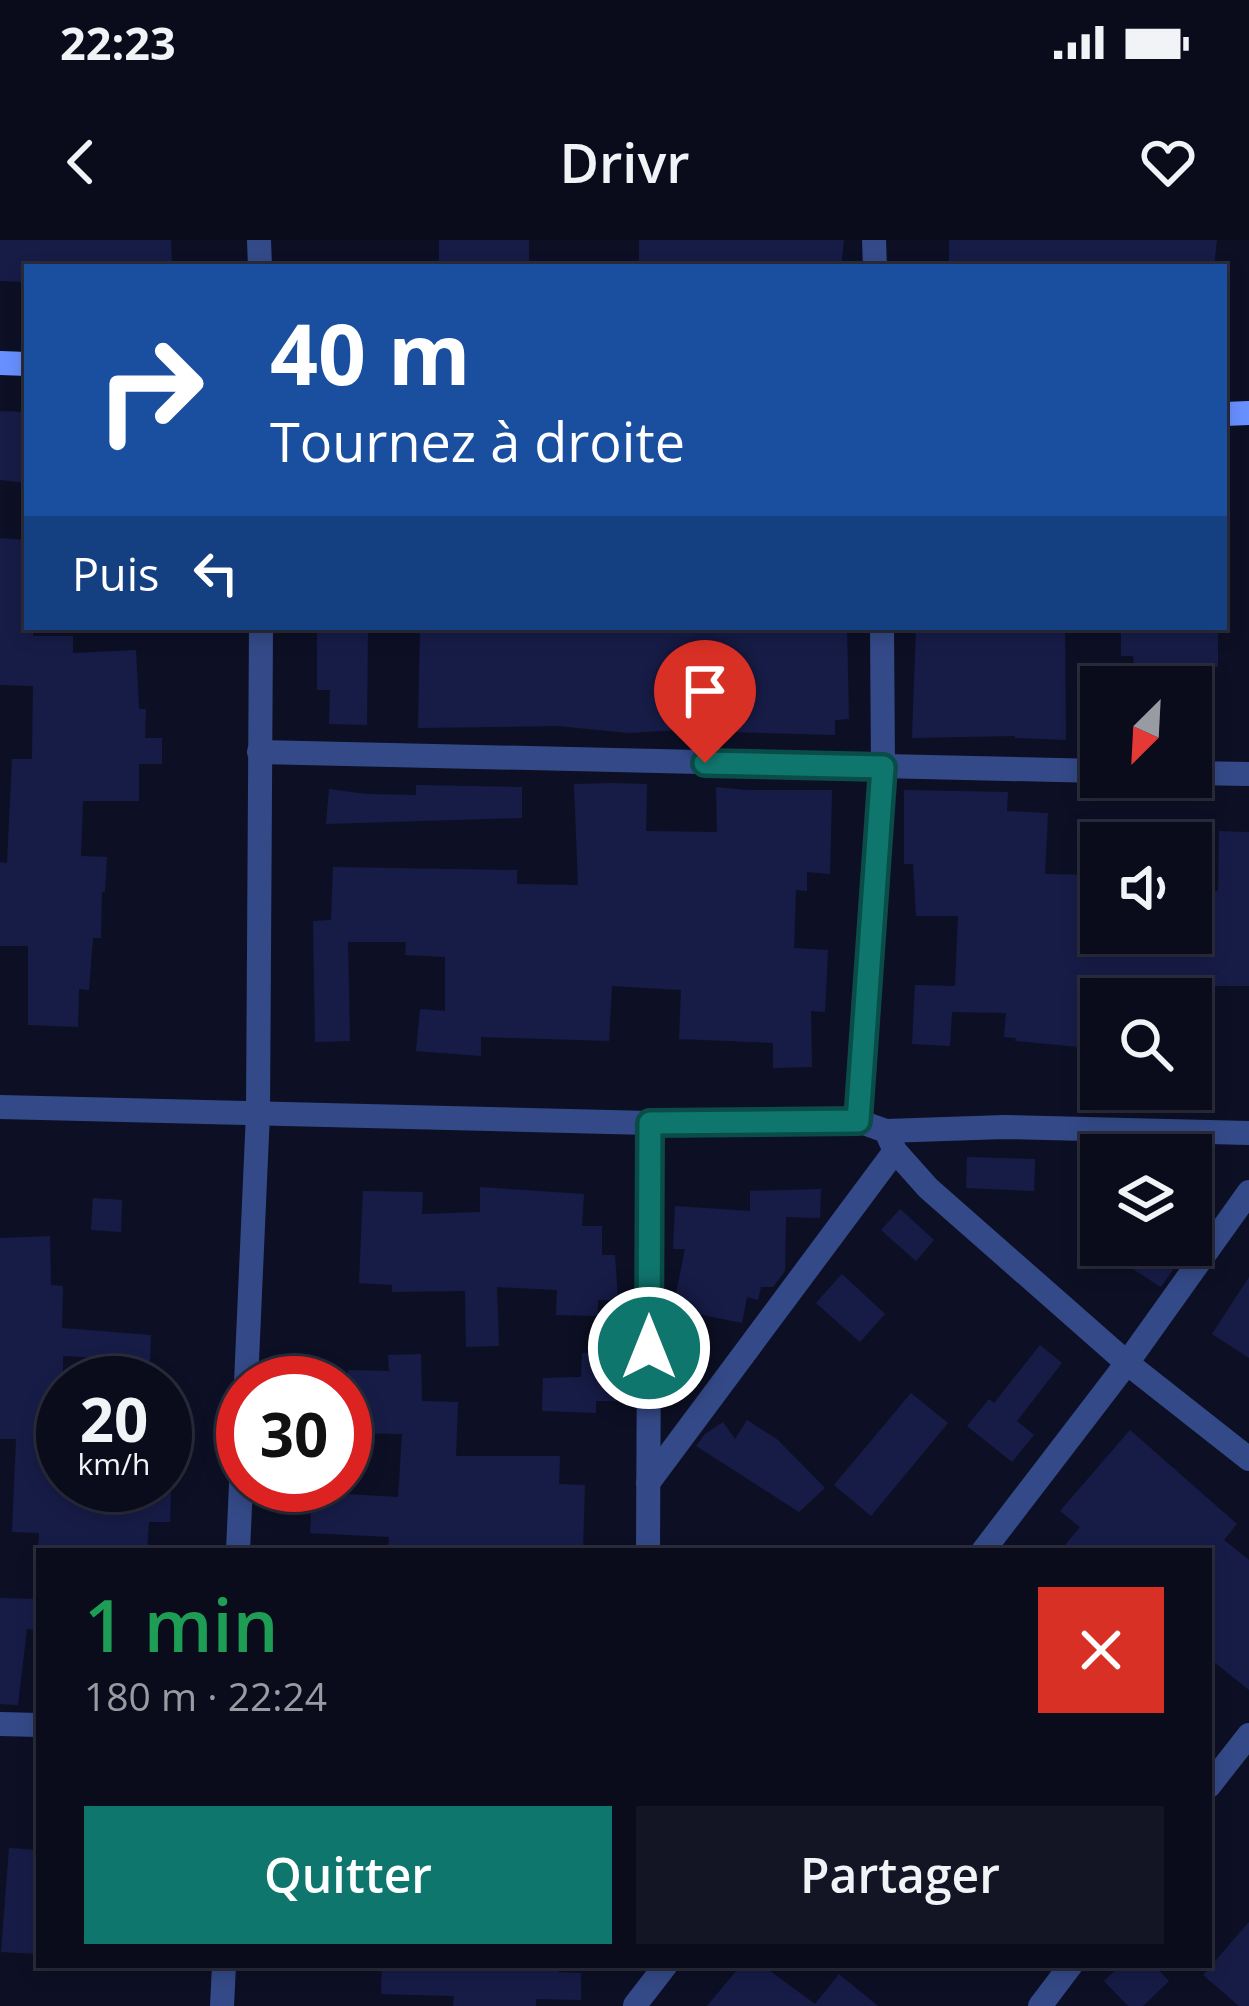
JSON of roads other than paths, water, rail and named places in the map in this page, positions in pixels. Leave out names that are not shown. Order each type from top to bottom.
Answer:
[{"type":"street","points":[[246,1356],[258,1113],[261,630]]},
{"type":"street","points":[[858,1121],[883,767],[882,630]]},
{"type":"street","points":[[259,752],[1080,771]]},
{"type":"street","points":[[1212,773],[1249,774]]},
{"type":"street","points":[[0,1107],[650,1123],[858,1121],[890,1141],[928,1188],[1126,1363],[1249,1459]]},
{"type":"street","points":[[648,1548],[650,1123]]},
{"type":"street","points":[[648,1484],[890,1141],[1004,1127],[1249,1133]]},
{"type":"street","points":[[985,1548],[1249,1192]]},
{"type":"street","points":[[238,1548],[240,1512]]},
{"type":"street","points":[[0,1724],[36,1725]]},
{"type":"street","points":[[1212,1782],[1249,1735]]},
{"type":"street","points":[[223,2006],[224,1968]]},
{"type":"street","points":[[635,2006],[637,1968]]},
{"type":"street","points":[[635,2006],[664,1968]]},
{"type":"street","points":[[1040,2006],[1069,1968]]}]
